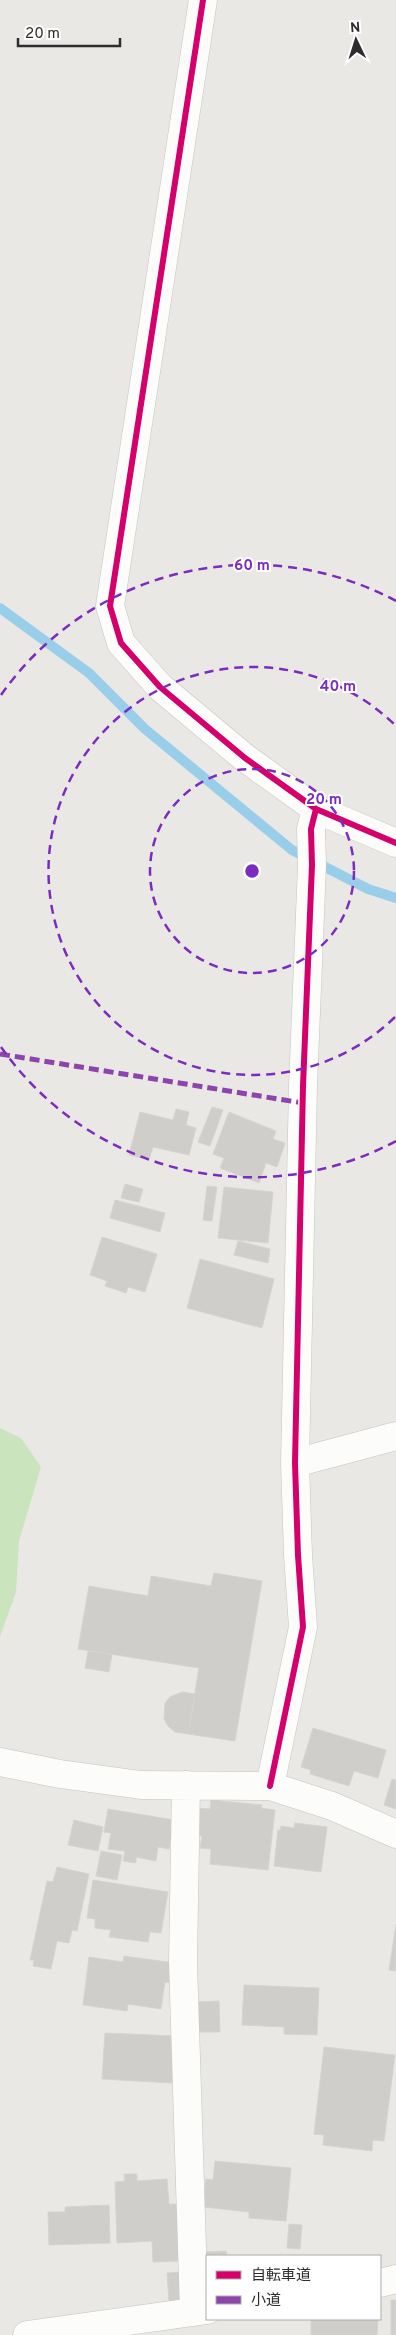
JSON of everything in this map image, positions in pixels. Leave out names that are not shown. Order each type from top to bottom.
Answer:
[{"type":"street","points":[[203,0],[110,606],[121,643],[160,687],[245,758],[316,808],[396,843]]},
{"type":"street","points":[[270,1786],[303,1627],[298,1555],[296,1463],[303,1086],[312,836],[316,808]]},
{"type":"street","points":[[296,1463],[396,1436]]},
{"type":"street","points":[[0,1762],[60,1774],[141,1785],[270,1786],[332,1806],[396,1834]]},
{"type":"street","points":[[27,2335],[200,2311],[183,1962],[186,1785]]},
{"type":"street","points":[[381,2283],[396,2279]]},
{"type":"green space","points":[[0,1428],[21,1438],[41,1467],[19,1541],[16,1592],[0,1637]]},
{"type":"building","points":[[212,1107],[223,1110],[210,1146],[198,1142]]},
{"type":"building","points":[[176,1109],[189,1112],[186,1125],[196,1128],[189,1155],[153,1147],[149,1160],[129,1155],[140,1112],[173,1120]]},
{"type":"building","points":[[229,1112],[276,1131],[273,1139],[285,1143],[277,1167],[266,1163],[259,1183],[220,1168],[224,1158],[213,1154]]},
{"type":"building","points":[[125,1184],[143,1189],[139,1202],[121,1198]]},
{"type":"building","points":[[207,1186],[217,1187],[212,1221],[203,1220]]},
{"type":"building","points":[[224,1187],[273,1192],[268,1243],[218,1238]]},
{"type":"building","points":[[115,1200],[165,1213],[160,1232],[110,1218]]},
{"type":"building","points":[[102,1237],[157,1254],[145,1292],[128,1287],[126,1293],[105,1286],[107,1281],[90,1275]]},
{"type":"building","points":[[238,1241],[270,1249],[268,1263],[234,1255]]},
{"type":"building","points":[[200,1259],[274,1279],[262,1328],[187,1308]]},
{"type":"building","points":[[214,1573],[262,1581],[235,1741],[188,1734],[199,1668],[78,1649],[89,1586],[148,1596],[151,1576],[211,1586]]},
{"type":"building","points":[[88,1651],[112,1654],[109,1672],[85,1668]]},
{"type":"building","points":[[182,1692],[195,1694],[188,1734],[175,1732],[164,1719],[165,1703],[170,1697]]},
{"type":"building","points":[[313,1728],[386,1750],[378,1778],[354,1771],[349,1786],[310,1774],[311,1770],[301,1767]]},
{"type":"building","points":[[392,1779],[396,1780],[396,1809],[384,1805]]},
{"type":"building","points":[[211,1800],[262,1805],[261,1808],[275,1810],[268,1870],[210,1864],[211,1849],[200,1848],[202,1836],[192,1835],[195,1808],[210,1809]]},
{"type":"building","points":[[108,1809],[174,1820],[169,1849],[158,1847],[156,1861],[136,1857],[136,1863],[123,1861],[125,1851],[108,1849],[111,1833],[104,1832]]},
{"type":"building","points":[[74,1820],[103,1827],[98,1851],[68,1845]]},
{"type":"building","points":[[295,1823],[327,1827],[321,1872],[274,1866],[278,1830],[280,1830],[281,1826],[294,1828]]},
{"type":"building","points":[[101,1851],[122,1855],[117,1880],[96,1876]]},
{"type":"building","points":[[57,1867],[89,1874],[77,1931],[72,1930],[69,1943],[57,1941],[51,1969],[33,1966],[34,1960],[30,1960],[47,1881],[53,1882]]},
{"type":"building","points":[[93,1880],[168,1892],[161,1933],[150,1932],[148,1942],[109,1937],[111,1930],[95,1928],[95,1919],[87,1918]]},
{"type":"building","points":[[396,1924],[396,1971],[389,1970]]},
{"type":"building","points":[[124,1956],[175,1963],[173,1983],[165,1982],[161,2009],[128,2004],[127,2011],[83,2005],[89,1957],[123,1962]]},
{"type":"building","points":[[244,1985],[319,1988],[317,2035],[284,2034],[284,2027],[242,2025]]},
{"type":"building","points":[[219,2001],[220,2032],[197,2032],[196,2002]]},
{"type":"building","points":[[105,2033],[175,2036],[172,2083],[102,2079]]},
{"type":"building","points":[[324,2047],[395,2055],[384,2141],[373,2140],[372,2151],[323,2145],[324,2135],[314,2134]]},
{"type":"building","points":[[215,2161],[291,2168],[286,2221],[249,2218],[249,2212],[203,2207],[206,2179],[213,2180]]},
{"type":"building","points":[[124,2174],[137,2174],[137,2181],[167,2179],[169,2204],[179,2204],[181,2261],[153,2262],[152,2241],[117,2243],[115,2182],[125,2181]]},
{"type":"building","points":[[109,2205],[110,2243],[49,2245],[48,2212],[65,2212],[65,2207]]},
{"type":"building","points":[[289,2224],[302,2225],[300,2249],[287,2248]]},
{"type":"building","points":[[226,2251],[227,2255],[206,2255],[206,2278],[202,2279],[201,2252]]},
{"type":"building","points":[[182,2272],[184,2300],[169,2301],[167,2273]]},
{"type":"building","points":[[391,2300],[396,2300],[396,2335],[391,2335]]},
{"type":"building","points":[[311,2320],[378,2320],[377,2335],[311,2335]]},
{"type":"waterway","points":[[0,608],[89,673],[145,729],[292,850],[368,889],[396,898]]},
{"type":"marked path","points":[[0,1054],[303,1103]]},
{"type":"cycle path","points":[[203,0],[110,606],[121,643],[160,687],[245,758],[316,809],[396,843]]},
{"type":"cycle path","points":[[270,1786],[303,1627],[295,1463],[303,1086],[312,865],[311,829],[316,809]]}]
